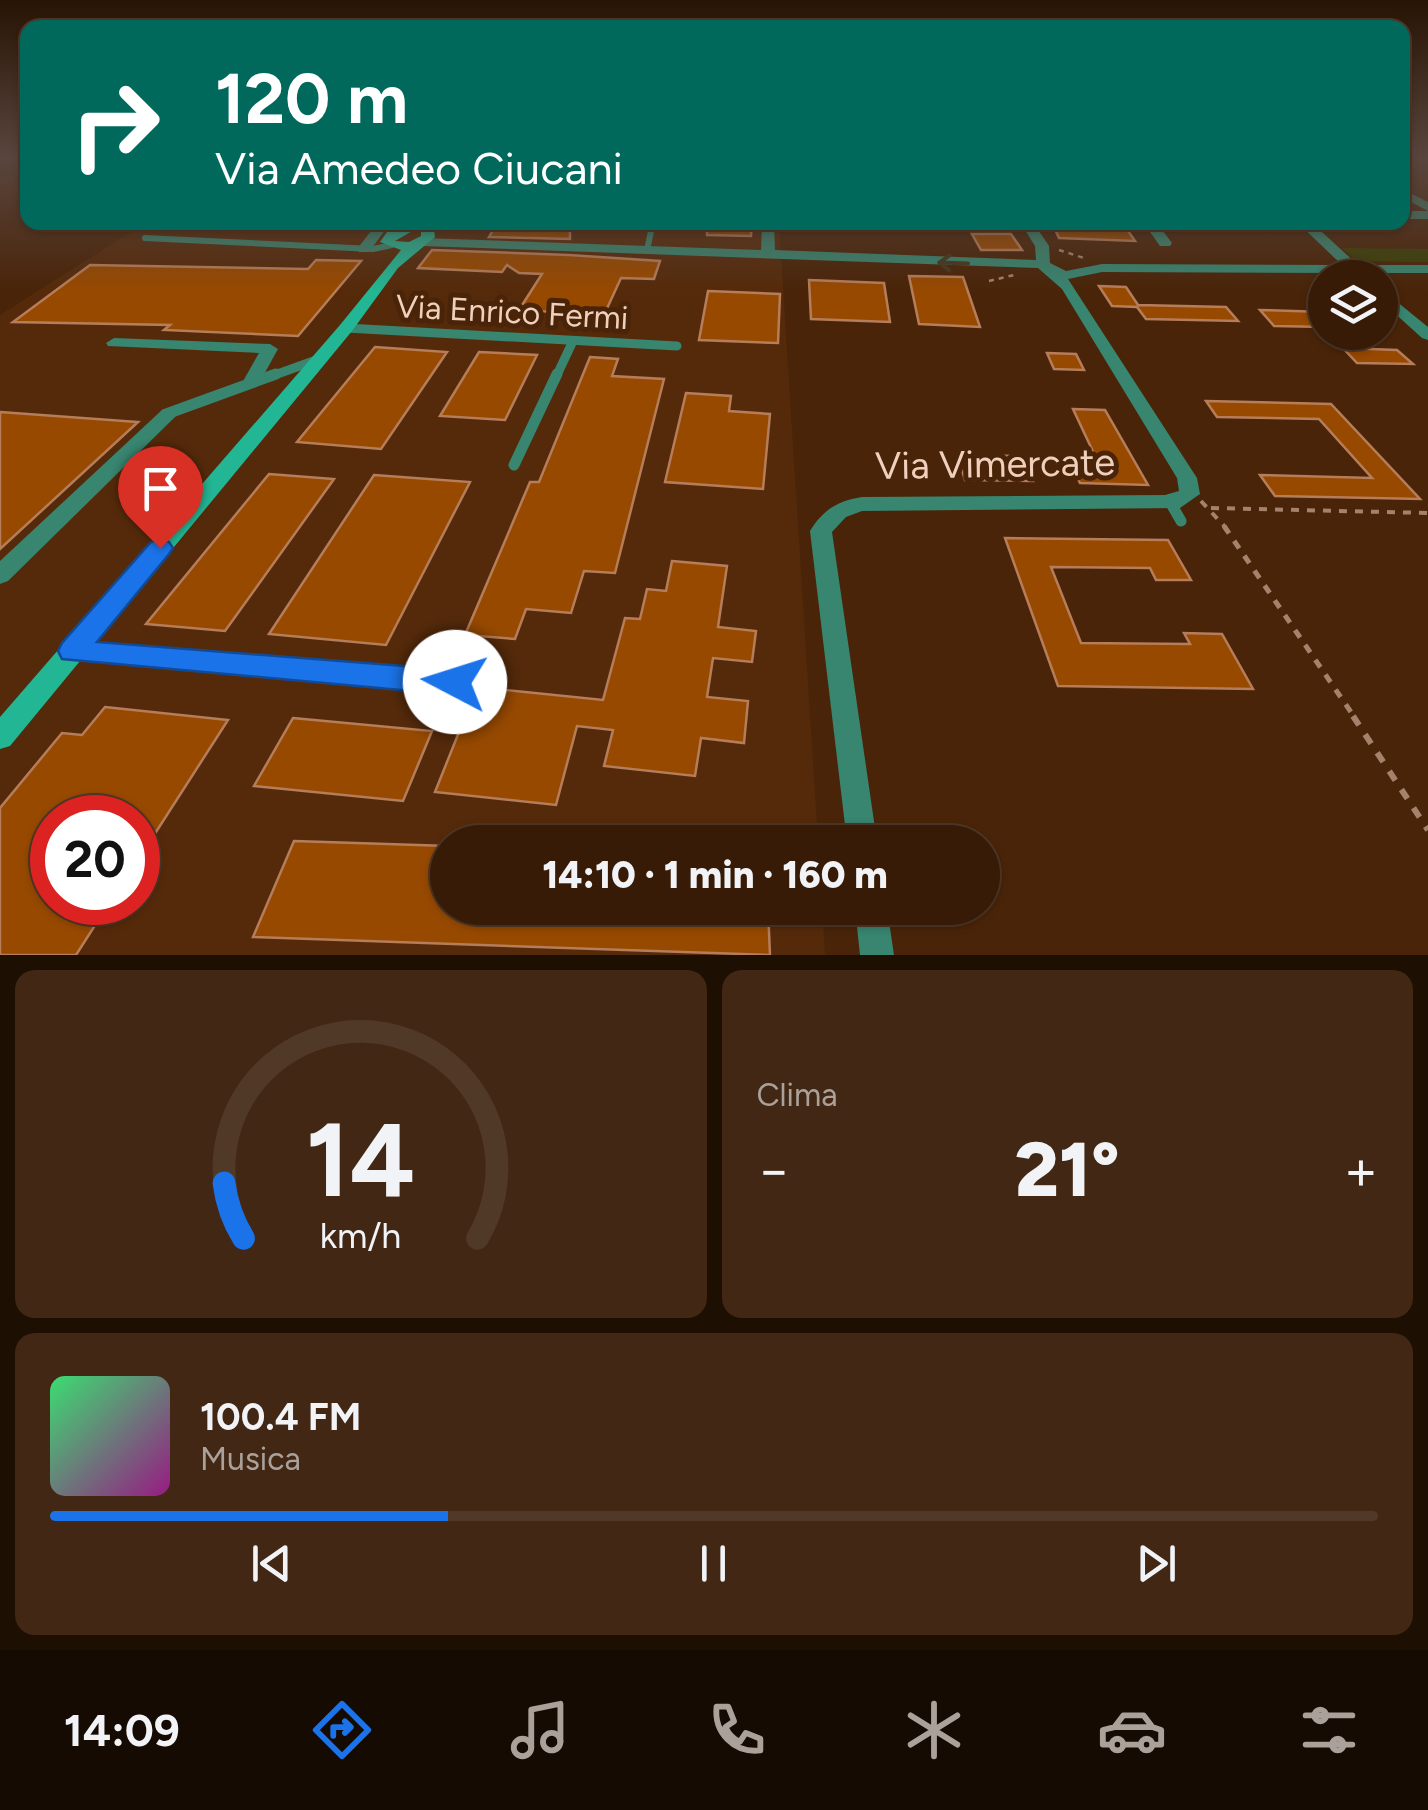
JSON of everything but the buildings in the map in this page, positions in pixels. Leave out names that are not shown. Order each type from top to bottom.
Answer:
[{"type":"main road","points":[[392,255],[388,237],[405,230],[423,233]]},
{"type":"main road","points":[[0,737],[346,328],[392,255],[423,233]]},
{"type":"street","points":[[364,249],[379,230]]},
{"type":"street","points":[[768,230],[768,255]]},
{"type":"street","name":"Via Vimercate","points":[[860,825],[821,531],[829,518],[845,506],[862,504],[1180,506],[1187,478],[1031,230]]},
{"type":"street","points":[[1155,230],[1165,243]]},
{"type":"street","points":[[1312,230],[1345,260]]},
{"type":"street","points":[[423,233],[444,240],[786,256],[786,268],[866,272],[865,260],[1058,270],[1308,272]]},
{"type":"street","points":[[1398,271],[1428,269]]},
{"type":"street","points":[[1398,308],[1428,335]]},
{"type":"street","points":[[114,343],[270,349],[251,384]]},
{"type":"street","points":[[0,575],[169,412]]},
{"type":"street","points":[[874,925],[878,955]]},
{"type":"lane","points":[[646,250],[651,230]]},
{"type":"lane","points":[[145,238],[364,249],[392,255]]},
{"type":"lane","name":"Via Enrico Fermi","points":[[346,328],[677,346]]},
{"type":"lane","points":[[514,466],[574,340]]},
{"type":"lane","points":[[169,412],[319,359]]},
{"type":"lane","points":[[72,651],[455,682]]},
{"type":"path","points":[[1180,506],[1428,513]]},
{"type":"path","points":[[1211,508],[1279,602],[1428,830]]},
{"type":"shaded area","points":[[134,230],[779,230],[817,825],[430,825],[430,925],[823,925],[825,955],[0,955],[0,315]]},
{"type":"shaded area","points":[[1342,248],[1428,249],[1428,262],[1355,260]]},
{"type":"route","points":[[160,548],[72,651],[455,682]]}]
